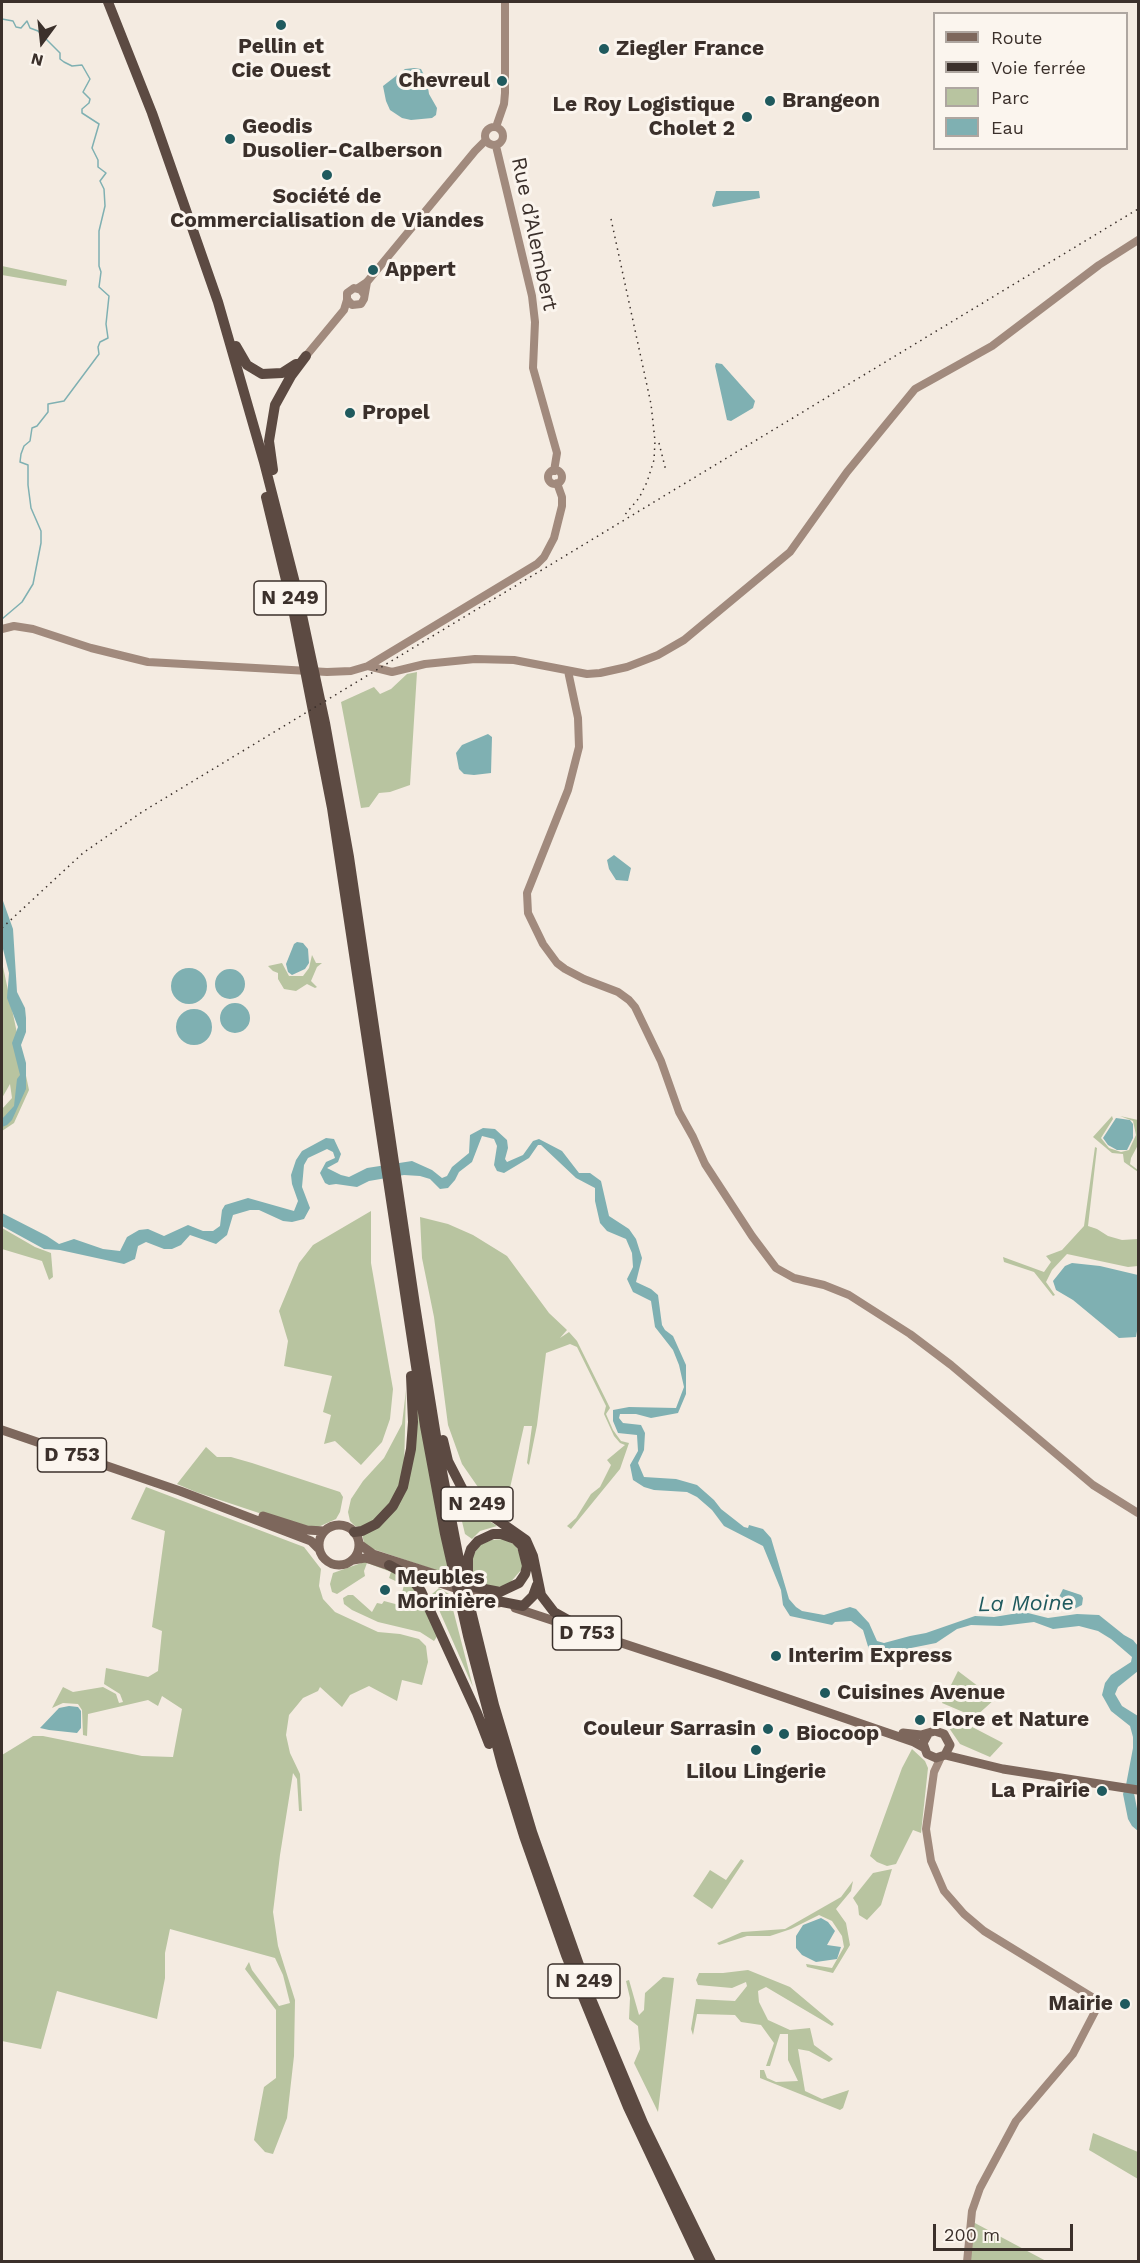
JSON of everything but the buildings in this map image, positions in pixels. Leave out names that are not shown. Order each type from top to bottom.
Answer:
[{"type":"highway","name":"N 249","points":[[100,2],[154,140],[197,261],[237,390],[274,531],[304,661],[332,808],[438,1452],[468,1604],[482,1694],[520,1822],[556,1930],[599,2040],[650,2157],[702,2262]]},
{"type":"highway","name":"N 249","points":[[108,2],[159,133],[218,302],[283,532],[316,680],[336,784],[389,1161]]},
{"type":"highway","name":"N 249","points":[[218,302],[242,358],[251,368],[268,375],[282,373],[306,356]]},
{"type":"highway","name":"N 249","points":[[283,532],[284,524],[270,456],[270,427],[281,392],[306,356]]},
{"type":"highway","name":"N 249","points":[[392,1180],[410,1328],[432,1466],[513,1772],[567,1935],[633,2099],[711,2262]]},
{"type":"highway","name":"N 249","points":[[354,1532],[367,1529],[385,1515],[399,1496],[405,1478],[413,1422],[407,1335],[410,1328]]},
{"type":"highway","name":"N 249","points":[[423,1359],[427,1364],[448,1461],[455,1476],[471,1499],[526,1540],[533,1556],[541,1596],[549,1608],[570,1621]]},
{"type":"highway","name":"N 249","points":[[460,1570],[473,1546],[493,1534],[509,1535],[522,1546],[527,1566],[519,1583],[500,1592],[474,1587]]},
{"type":"highway","name":"N 249","points":[[389,1565],[409,1576],[421,1591],[477,1713],[514,1816],[520,1822]]},
{"type":"highway","points":[[492,1600],[523,1605],[530,1601],[537,1585]]},
{"type":"main road","name":"D 753","points":[[2,1430],[180,1491],[307,1530],[324,1531]]},
{"type":"main road","name":"D 753","points":[[180,1491],[311,1541],[318,1548]]},
{"type":"main road","points":[[342,1525],[354,1532],[359,1544],[353,1560],[343,1565],[332,1564],[323,1558],[318,1548],[319,1539],[324,1531],[331,1526],[342,1525]]},
{"type":"main road","name":"D 753","points":[[359,1544],[374,1554],[648,1648],[683,1663]]},
{"type":"main road","name":"D 753","points":[[353,1560],[365,1558],[389,1565],[868,1725],[923,1747]]},
{"type":"main road","points":[[598,1636],[644,1650],[648,1648]]},
{"type":"main road","name":"D 753","points":[[868,1725],[916,1736],[928,1734]]},
{"type":"main road","points":[[1016,1770],[962,1753],[950,1745],[944,1734],[936,1731],[928,1734],[924,1740],[923,1747],[930,1757],[943,1756],[1016,1770],[1138,1790]]},
{"type":"main road","points":[[943,1756],[950,1745]]},
{"type":"street","points":[[496,127],[506,93],[505,2]]},
{"type":"street","points":[[350,303],[361,304],[361,291],[367,282],[485,141],[486,131],[496,127],[501,130],[503,136],[501,142],[496,146],[485,141]]},
{"type":"street","name":"Rue d’Alembert","points":[[368,666],[537,564],[544,557],[554,538],[562,506],[562,497],[557,483],[551,483],[548,478],[550,472],[554,471],[557,453],[533,368],[535,322],[533,301],[496,146]]},
{"type":"street","points":[[2,629],[14,626],[33,629],[100,651],[148,662],[327,672],[351,671],[368,666],[392,672],[425,664],[493,659],[514,660],[587,674],[614,671],[658,655],[684,640],[790,552],[847,472],[915,389],[992,346],[1099,265],[1138,240]]},
{"type":"street","points":[[306,356],[350,303],[349,290],[361,291]]},
{"type":"street","points":[[568,671],[578,718],[579,747],[568,790],[527,893],[528,913],[543,944],[557,963],[565,969],[618,992],[629,1000],[661,1060],[679,1112],[705,1164],[776,1268],[794,1278],[824,1285],[849,1295],[910,1334],[951,1365],[1093,1485],[1138,1513]]},
{"type":"street","points":[[943,1756],[934,1772],[927,1836],[931,1861],[944,1891],[984,1932],[1100,2002],[1073,2054],[1016,2121],[980,2188],[972,2211],[967,2262]]},
{"type":"street","points":[[930,1757],[934,1772]]},
{"type":"green space","points":[[2,266],[67,280],[66,286],[2,275]]},
{"type":"green space","points":[[417,672],[410,785],[379,793],[369,807],[361,808],[341,702],[374,687],[380,694],[391,689],[407,674]]},
{"type":"green space","points":[[312,955],[316,963],[322,963],[317,967],[311,981],[317,987],[315,988],[307,984],[296,991],[284,989],[278,979],[278,973],[268,966],[282,963],[289,976],[303,976],[309,968]]},
{"type":"green space","points":[[2,962],[29,1090],[14,1123],[2,1131],[2,1109],[12,1098],[10,1084],[2,1098]]},
{"type":"green space","points":[[1112,1116],[1113,1119],[1101,1138],[1109,1148],[1121,1152],[1129,1150],[1136,1135],[1133,1121],[1120,1116],[1138,1120],[1138,1145],[1130,1164],[1138,1172],[1124,1162],[1123,1154],[1112,1153],[1093,1137]]},
{"type":"green space","points":[[1095,1147],[1097,1148],[1088,1226],[1122,1240],[1138,1239],[1138,1266],[1128,1267],[1067,1254],[1052,1270],[1046,1282],[1055,1295],[1053,1296],[1034,1272],[1004,1262],[1003,1257],[1044,1272],[1051,1262],[1046,1256],[1062,1250],[1084,1226]]},
{"type":"green space","points":[[371,1211],[371,1263],[393,1389],[390,1419],[382,1442],[361,1465],[335,1441],[324,1444],[331,1415],[323,1412],[332,1376],[284,1366],[288,1341],[279,1311],[299,1263],[313,1245]]},
{"type":"green space","points":[[420,1217],[448,1224],[473,1235],[507,1256],[549,1313],[567,1330],[560,1338],[569,1332],[577,1341],[610,1408],[606,1414],[613,1430],[621,1441],[629,1443],[620,1469],[571,1529],[567,1526],[576,1518],[591,1494],[600,1487],[611,1465],[607,1460],[625,1445],[614,1436],[604,1414],[606,1406],[577,1347],[570,1344],[546,1353],[537,1425],[529,1465],[527,1463],[532,1426],[524,1426],[505,1510],[480,1490],[462,1464],[448,1425],[434,1317],[422,1258]]},
{"type":"green space","points":[[2,1228],[35,1247],[51,1253],[53,1277],[49,1280],[42,1261],[2,1249]]},
{"type":"green space","points":[[406,1390],[404,1468],[397,1493],[383,1512],[369,1525],[355,1526],[350,1521],[348,1512],[351,1499],[363,1481],[384,1458],[402,1424]]},
{"type":"green space","points":[[417,1405],[448,1569],[473,1555],[480,1545],[491,1540],[504,1539],[515,1545],[522,1557],[522,1569],[508,1585],[493,1588],[477,1584],[367,1547],[364,1543],[362,1534],[397,1507]]},
{"type":"green space","points":[[206,1447],[217,1457],[231,1457],[340,1492],[343,1497],[340,1512],[336,1519],[316,1528],[268,1516],[177,1484]]},
{"type":"green space","points":[[146,1487],[304,1547],[321,1569],[319,1586],[323,1599],[335,1612],[378,1632],[419,1639],[426,1646],[428,1662],[422,1685],[402,1680],[397,1701],[369,1686],[350,1695],[342,1707],[320,1687],[318,1691],[303,1698],[289,1715],[286,1735],[290,1753],[300,1774],[302,1811],[299,1811],[297,1779],[293,1773],[273,1912],[278,1946],[295,2000],[294,2056],[287,2118],[273,2154],[265,2152],[254,2140],[264,2087],[276,2078],[276,2010],[245,1969],[249,1962],[252,1970],[279,2006],[290,2003],[283,1975],[275,1958],[170,1929],[165,1953],[165,1978],[157,2019],[57,1991],[41,2049],[2,2041],[2,1755],[33,1736],[43,1736],[142,1756],[173,1757],[182,1709],[162,1696],[158,1706],[148,1700],[88,1714],[87,1736],[83,1735],[82,1710],[78,1704],[63,1703],[52,1708],[63,1687],[73,1692],[103,1687],[116,1694],[119,1703],[123,1702],[120,1694],[104,1684],[106,1668],[148,1677],[158,1671],[162,1631],[152,1627],[165,1531],[131,1519]]},
{"type":"green space","points":[[455,1492],[477,1513],[497,1526],[480,1531],[472,1539],[465,1534]]},
{"type":"green space","points":[[367,1561],[413,1581],[438,1635],[434,1641],[420,1632],[378,1622],[344,1604],[343,1598],[353,1595],[372,1612],[377,1603],[382,1604],[384,1601],[399,1605],[404,1585],[389,1578],[391,1572],[367,1563],[365,1576],[337,1594],[332,1592],[330,1584],[333,1573]]},
{"type":"green space","points":[[439,1588],[449,1594],[473,1687],[432,1594]]},
{"type":"green space","points":[[958,1671],[995,1699],[975,1717],[942,1703]]},
{"type":"green space","points":[[953,1717],[1003,1743],[990,1757],[960,1744],[947,1725]]},
{"type":"green space","points":[[912,1749],[925,1761],[928,1768],[921,1833],[913,1830],[896,1864],[887,1866],[870,1856],[902,1768]]},
{"type":"green space","points":[[741,1859],[744,1861],[712,1909],[693,1896],[710,1870],[726,1880]]},
{"type":"green space","points":[[892,1869],[881,1905],[867,1920],[859,1915],[858,1906],[853,1898],[873,1873]]},
{"type":"green space","points":[[853,1881],[851,1891],[836,1909],[846,1923],[850,1945],[833,1973],[807,1967],[806,1964],[832,1968],[844,1947],[842,1936],[832,1921],[819,1915],[791,1929],[770,1936],[747,1936],[719,1945],[717,1943],[742,1932],[785,1929],[841,1897]]},
{"type":"green space","points":[[748,1970],[790,1987],[834,2024],[832,2026],[766,1987],[758,1991],[759,2002],[768,2020],[790,2030],[810,2028],[814,2045],[833,2059],[829,2062],[809,2051],[798,2049],[805,2091],[822,2099],[849,2090],[843,2108],[840,2110],[760,2078],[760,2070],[764,2070],[767,2078],[776,2082],[798,2081],[788,2060],[788,2034],[780,2034],[770,2066],[766,2066],[774,2043],[761,2025],[741,2022],[735,2015],[697,2014],[693,2035],[691,2029],[696,1999],[735,2001],[747,1986],[746,1982],[732,1988],[698,1985],[696,1980],[699,1973]]},
{"type":"green space","points":[[663,1977],[674,1978],[658,2112],[634,2063],[640,2049],[638,2026],[629,2019],[630,1998],[626,1981],[629,1980],[639,2015],[644,2010],[645,1993]]},
{"type":"green space","points":[[1093,2133],[1138,2152],[1138,2179],[1089,2150]]},
{"type":"green space","points":[[973,2222],[1046,2261],[968,2262]]},
{"type":"water","points":[[405,69],[421,69],[427,81],[429,94],[437,108],[436,115],[432,118],[411,120],[402,118],[390,110],[386,101],[383,86]]},
{"type":"water","points":[[716,191],[759,191],[760,198],[713,207]]},
{"type":"water","points":[[716,363],[722,364],[755,401],[753,408],[731,421],[727,420]]},
{"type":"water","points":[[488,734],[492,737],[491,773],[464,774],[459,769],[456,753],[462,745]]},
{"type":"water","points":[[614,855],[631,868],[628,881],[616,880],[609,869],[607,860]]},
{"type":"water","points":[[2,898],[13,929],[17,992],[25,1008],[26,1032],[21,1045],[26,1063],[26,1089],[12,1120],[2,1127],[2,1119],[14,1106],[17,1079],[20,1075],[12,1043],[18,1027],[7,998],[9,973],[2,945]]},
{"type":"water","points":[[297,942],[303,943],[308,949],[309,963],[305,969],[292,975],[288,972],[286,964]]},
{"type":"water","points":[[189,968],[201,974],[207,986],[201,998],[189,1004],[177,998],[171,986],[177,974]]},
{"type":"water","points":[[230,969],[241,973],[245,984],[241,995],[230,999],[219,995],[215,984],[219,973]]},
{"type":"water","points":[[235,1003],[246,1007],[250,1018],[246,1029],[235,1033],[224,1029],[220,1018],[224,1007]]},
{"type":"water","points":[[194,1009],[207,1014],[212,1027],[207,1040],[194,1045],[181,1040],[176,1027],[181,1014]]},
{"type":"water","points":[[1116,1118],[1130,1120],[1133,1124],[1133,1138],[1127,1150],[1117,1150],[1108,1145],[1103,1138]]},
{"type":"water","points":[[483,1128],[495,1129],[507,1140],[508,1148],[505,1159],[507,1162],[523,1155],[533,1141],[539,1139],[562,1151],[579,1173],[590,1173],[601,1181],[609,1216],[629,1229],[636,1239],[642,1258],[636,1282],[658,1295],[662,1325],[673,1336],[686,1365],[686,1394],[678,1413],[651,1418],[636,1414],[620,1414],[619,1418],[623,1423],[641,1425],[645,1433],[644,1450],[638,1463],[644,1477],[676,1479],[697,1485],[721,1509],[744,1527],[748,1528],[749,1525],[763,1529],[771,1538],[789,1599],[796,1607],[802,1611],[824,1615],[850,1607],[856,1609],[869,1623],[877,1641],[884,1643],[926,1633],[975,1616],[994,1617],[1024,1612],[1048,1618],[1077,1614],[1099,1615],[1133,1640],[1138,1646],[1138,1671],[1118,1687],[1115,1694],[1122,1706],[1138,1716],[1138,1783],[1134,1793],[1138,1831],[1128,1819],[1123,1794],[1133,1748],[1133,1737],[1130,1726],[1111,1711],[1102,1695],[1105,1683],[1111,1675],[1131,1662],[1132,1657],[1111,1639],[1098,1631],[1079,1626],[1053,1629],[1034,1622],[1001,1626],[971,1625],[957,1629],[936,1643],[876,1655],[870,1653],[863,1630],[851,1621],[835,1622],[832,1625],[790,1616],[783,1605],[781,1590],[763,1546],[724,1526],[712,1510],[697,1497],[687,1492],[654,1490],[633,1480],[630,1465],[638,1451],[637,1435],[618,1433],[613,1421],[613,1410],[629,1407],[676,1408],[684,1387],[679,1365],[673,1350],[655,1327],[651,1301],[633,1292],[627,1279],[633,1267],[632,1253],[626,1239],[607,1231],[600,1223],[595,1201],[595,1188],[576,1178],[541,1145],[538,1145],[529,1158],[504,1173],[497,1171],[494,1165],[497,1146],[494,1139],[482,1136],[472,1162],[459,1172],[448,1188],[440,1189],[430,1179],[404,1175],[369,1181],[357,1187],[329,1185],[325,1183],[320,1173],[326,1162],[335,1158],[333,1152],[327,1149],[308,1158],[304,1165],[302,1187],[310,1208],[304,1219],[292,1222],[283,1221],[259,1210],[250,1210],[233,1215],[227,1235],[216,1244],[190,1235],[181,1245],[172,1249],[164,1249],[146,1242],[138,1246],[135,1259],[124,1264],[60,1250],[44,1249],[2,1226],[2,1213],[59,1244],[74,1239],[103,1249],[120,1251],[127,1237],[139,1230],[148,1229],[164,1236],[188,1225],[203,1231],[213,1231],[220,1226],[225,1205],[248,1198],[294,1211],[298,1201],[291,1175],[296,1160],[302,1151],[326,1138],[334,1139],[341,1154],[338,1162],[327,1168],[341,1175],[349,1177],[367,1168],[412,1161],[432,1170],[442,1178],[447,1176],[452,1167],[469,1153],[470,1135]]},
{"type":"water","points":[[1072,1263],[1100,1266],[1138,1275],[1136,1337],[1119,1338],[1073,1300],[1056,1290],[1053,1281],[1065,1266]]},
{"type":"water","points":[[1063,1589],[1081,1595],[1082,1605],[1070,1611],[1063,1610],[1057,1601]]},
{"type":"water","points":[[78,1707],[81,1711],[81,1728],[77,1733],[40,1728],[59,1708]]},
{"type":"water","points":[[821,1918],[828,1922],[835,1931],[827,1945],[841,1947],[837,1959],[816,1962],[802,1955],[796,1948],[796,1936],[803,1925]]},
{"type":"waterway","points":[[2,19],[13,21],[16,27],[21,28],[27,21],[30,28],[38,31],[60,53],[60,59],[72,66],[82,65],[90,79],[83,92],[90,99],[82,109],[82,113],[99,124],[92,148],[98,160],[98,167],[106,173],[100,181],[104,189],[105,206],[99,231],[101,272],[99,287],[109,296],[106,324],[108,338],[100,342],[99,354],[64,401],[48,404],[48,412],[37,426],[32,428],[30,441],[24,446],[21,454],[20,462],[28,465],[31,508],[41,531],[41,543],[33,584],[22,602],[2,619]]},
{"type":"railway","points":[[2,928],[83,853],[142,812],[1138,209]]},
{"type":"railway","points":[[611,219],[651,404],[655,441],[654,460],[647,482],[639,498],[623,517]]},
{"type":"railway","points":[[659,443],[666,471]]},
{"type":"place","name":"Pellin et Cie Ouest","points":[[281,25]]},
{"type":"place","name":"Ziegler France","points":[[604,49]]},
{"type":"place","name":"Chevreul","points":[[502,81]]},
{"type":"place","name":"Brangeon","points":[[770,101]]},
{"type":"place","name":"Le Roy Logistique Cholet 2","points":[[747,117]]},
{"type":"place","name":"Geodis Dusolier-Calberson","points":[[230,139]]},
{"type":"place","name":"Société de Commercialisation de Viandes","points":[[327,175]]},
{"type":"place","name":"Appert","points":[[373,270]]},
{"type":"place","name":"Propel","points":[[350,413]]},
{"type":"place","name":"Meubles Morinière","points":[[385,1590]]},
{"type":"place","name":"Interim Express","points":[[776,1656]]},
{"type":"place","name":"Cuisines Avenue","points":[[825,1693]]},
{"type":"place","name":"Flore et Nature","points":[[920,1720]]},
{"type":"place","name":"Couleur Sarrasin","points":[[768,1729]]},
{"type":"place","name":"Biocoop","points":[[784,1734]]},
{"type":"place","name":"Lilou Lingerie","points":[[756,1750]]},
{"type":"place","name":"La Prairie","points":[[1102,1791]]},
{"type":"place","name":"Mairie","points":[[1125,2004]]},
{"type":"water label","name":"La Moine","points":[[1026,1604]]}]
